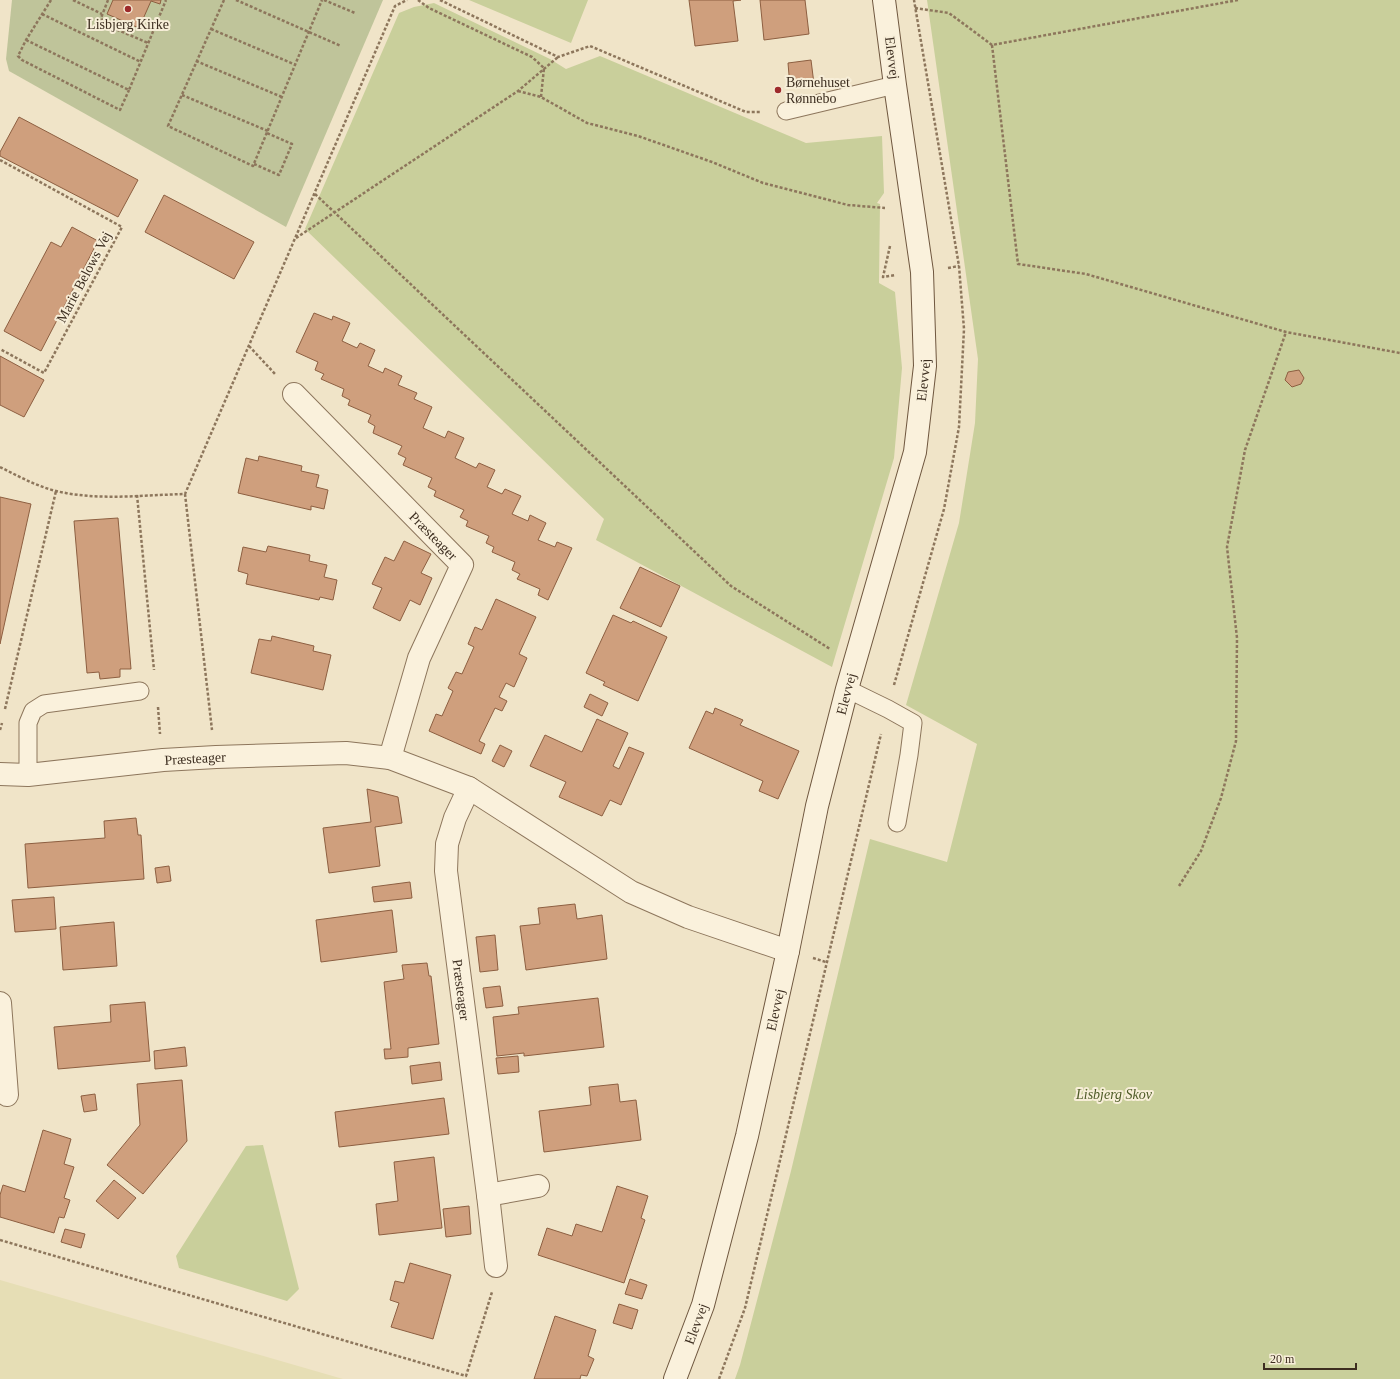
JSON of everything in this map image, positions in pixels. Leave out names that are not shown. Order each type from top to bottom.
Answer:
[{"type":"street","name":"Elevvej","points":[[675,1379],[703,1305],[747,1136],[788,951],[817,806],[847,689],[915,452],[926,366],[922,272],[884,2]]},
{"type":"street","name":"Præsteager","points":[[294,394],[462,565],[419,658],[390,758]]},
{"type":"street","name":"Præsteager","points":[[0,774],[28,776],[163,760],[216,757],[346,753],[390,758],[469,788],[630,892],[688,917],[788,951]]},
{"type":"street","name":"Præsteager","points":[[469,788],[455,818],[447,844],[446,871],[496,1266]]},
{"type":"street","points":[[0,1003],[7,1095]]},
{"type":"street","points":[[488,1195],[538,1186]]},
{"type":"lane","points":[[786,111],[895,85]]},
{"type":"lane","points":[[847,689],[913,723],[897,823]]},
{"type":"lane","points":[[28,776],[28,723],[32,711],[44,704],[140,691]]},
{"type":"path","points":[[51,0],[26,40],[18,56],[22,60],[120,110],[166,0]]},
{"type":"path","points":[[73,0],[102,14]]},
{"type":"path","points":[[108,0],[101,18],[104,24],[148,43]]},
{"type":"path","points":[[182,94],[292,144],[279,175],[254,164],[253,166],[168,126],[196,61],[224,0]]},
{"type":"path","points":[[236,0],[341,46]]},
{"type":"path","points":[[254,164],[323,0],[355,13]]},
{"type":"path","points":[[216,757],[185,494],[395,6],[407,0]]},
{"type":"path","points":[[418,0],[429,8],[532,57],[544,68]]},
{"type":"path","points":[[440,0],[558,57]]},
{"type":"path","points":[[719,1379],[745,1308],[826,962],[888,709],[944,509],[959,427],[964,329],[959,266],[914,0]]},
{"type":"path","points":[[992,45],[1238,0]]},
{"type":"path","points":[[884,2],[949,13],[992,45],[1018,264],[1086,274],[1286,332],[1400,353]]},
{"type":"path","points":[[42,14],[141,62]]},
{"type":"path","points":[[211,29],[296,65]]},
{"type":"path","points":[[26,40],[129,90]]},
{"type":"path","points":[[296,238],[518,91],[558,57],[590,46],[746,112],[786,111]]},
{"type":"path","points":[[196,61],[282,97]]},
{"type":"path","points":[[541,97],[544,68]]},
{"type":"path","points":[[518,91],[541,97],[587,123],[638,136],[712,162],[763,184],[848,205],[890,208]]},
{"type":"path","name":"Marie Belows Vej","points":[[0,160],[122,227],[44,373],[0,349]]},
{"type":"path","points":[[315,194],[731,586],[854,665]]},
{"type":"path","points":[[1179,886],[1201,851],[1221,798],[1236,741],[1237,638],[1227,547],[1245,450],[1286,332]]},
{"type":"path","points":[[249,346],[294,394]]},
{"type":"path","points":[[0,467],[24,480],[56,491],[98,497],[185,494]]},
{"type":"path","points":[[4,715],[56,491]]},
{"type":"path","points":[[137,496],[154,675]]},
{"type":"path","points":[[158,706],[163,760]]},
{"type":"path","points":[[0,730],[2,723]]},
{"type":"path","points":[[0,1240],[466,1376],[500,1266],[496,1266]]},
{"type":"shaded area","points":[[0,1280],[343,1379],[0,1379]]},
{"type":"green space","points":[[12,0],[383,0],[286,227],[9,71],[6,59]]},
{"type":"green space","points":[[469,0],[588,0],[571,43]]},
{"type":"green space","name":"Lisbjerg Skov","points":[[927,0],[1400,0],[1400,1379],[735,1379],[791,1171],[870,839],[947,862],[977,744],[906,705],[959,523],[975,423],[978,359]]},
{"type":"green space","points":[[434,3],[550,59],[566,69],[600,56],[806,143],[882,136],[884,193],[877,203],[880,204],[879,283],[895,292],[902,368],[894,458],[832,667],[596,540],[604,519],[305,229],[399,13],[414,7]]},
{"type":"green space","points":[[263,1145],[299,1289],[287,1301],[179,1268],[176,1256],[246,1146]]},
{"type":"building","name":"Lisbjerg Kirke","points":[[113,0],[161,0],[160,4],[151,1],[139,28],[107,14]]},
{"type":"building","points":[[689,0],[741,0],[733,1],[738,41],[695,46]]},
{"type":"building","points":[[760,0],[805,0],[809,34],[764,40]]},
{"type":"building","points":[[811,60],[814,84],[790,87],[788,63]]},
{"type":"building","points":[[19,117],[138,180],[118,217],[0,156],[0,152]]},
{"type":"building","points":[[164,195],[254,242],[234,279],[145,232]]},
{"type":"building","points":[[72,227],[98,241],[41,351],[4,331],[51,242],[61,247]]},
{"type":"building","points":[[314,313],[332,320],[333,316],[350,323],[342,341],[357,348],[360,343],[375,350],[368,366],[383,373],[385,368],[402,376],[398,385],[417,393],[414,399],[432,407],[423,428],[445,438],[448,431],[464,438],[455,458],[476,468],[479,463],[495,470],[487,487],[502,494],[505,489],[521,496],[512,514],[528,521],[530,515],[546,523],[538,540],[555,547],[557,542],[572,548],[548,600],[538,595],[540,589],[517,579],[520,574],[512,570],[515,562],[492,552],[494,547],[486,543],[489,536],[466,526],[468,521],[460,517],[464,510],[434,496],[436,491],[428,487],[432,478],[403,465],[406,458],[398,454],[402,446],[373,433],[375,426],[368,422],[371,415],[348,405],[350,400],[342,396],[344,389],[321,379],[324,374],[315,370],[318,362],[296,352]]},
{"type":"building","points":[[0,356],[44,380],[24,417],[0,405]]},
{"type":"building","points":[[1299,370],[1304,378],[1301,384],[1292,387],[1285,380],[1288,372]]},
{"type":"building","points":[[259,456],[302,466],[301,471],[319,475],[316,487],[328,490],[324,509],[311,506],[311,510],[238,493],[246,458],[258,461]]},
{"type":"building","points":[[0,497],[31,504],[0,644]]},
{"type":"building","points":[[118,518],[131,669],[120,669],[120,677],[100,679],[99,672],[87,673],[74,521]]},
{"type":"building","points":[[404,541],[431,554],[421,573],[432,578],[420,605],[410,600],[400,621],[373,608],[382,588],[372,584],[385,557],[394,561]]},
{"type":"building","points":[[268,546],[310,555],[309,561],[327,565],[324,577],[337,580],[333,600],[320,597],[319,600],[246,584],[248,574],[238,571],[243,547],[266,552]]},
{"type":"building","points":[[640,567],[680,586],[661,627],[620,608]]},
{"type":"building","points":[[496,599],[536,617],[519,654],[527,658],[514,687],[506,683],[499,697],[507,701],[502,711],[495,708],[479,741],[485,744],[481,754],[429,731],[436,714],[442,716],[453,691],[448,688],[456,672],[462,674],[474,647],[468,644],[475,627],[482,630]]},
{"type":"building","points":[[613,615],[631,623],[633,621],[667,637],[638,701],[603,685],[605,682],[586,673]]},
{"type":"building","points":[[272,636],[314,646],[313,651],[331,655],[323,690],[251,673],[259,639],[271,641]]},
{"type":"building","points":[[590,694],[608,703],[602,716],[584,707]]},
{"type":"building","points":[[715,708],[743,720],[740,725],[799,751],[778,799],[759,791],[763,781],[689,748],[706,711],[713,714]]},
{"type":"building","points":[[597,719],[628,733],[613,766],[619,769],[629,747],[644,753],[621,805],[610,800],[602,816],[559,797],[566,782],[530,766],[545,735],[582,752]]},
{"type":"building","points":[[500,745],[512,751],[504,767],[492,761]]},
{"type":"building","points":[[367,789],[398,797],[402,823],[375,827],[380,866],[329,873],[323,828],[371,822]]},
{"type":"building","points":[[136,818],[138,835],[141,835],[144,879],[28,888],[25,844],[105,838],[104,821]]},
{"type":"building","points":[[169,866],[171,881],[157,883],[155,868]]},
{"type":"building","points":[[410,882],[412,898],[374,902],[372,887]]},
{"type":"building","points":[[54,897],[56,929],[15,932],[12,900]]},
{"type":"building","points":[[575,904],[577,919],[602,915],[607,959],[526,970],[520,926],[540,924],[538,908]]},
{"type":"building","points":[[392,910],[397,952],[321,962],[316,920]]},
{"type":"building","points":[[114,922],[117,966],[63,970],[60,927]]},
{"type":"building","points":[[495,935],[498,970],[480,972],[476,937]]},
{"type":"building","points":[[427,963],[429,976],[431,976],[439,1044],[408,1048],[408,1057],[385,1059],[384,1049],[391,1049],[384,982],[404,979],[402,965]]},
{"type":"building","points":[[500,986],[503,1006],[486,1008],[483,988]]},
{"type":"building","points":[[598,998],[604,1047],[524,1056],[524,1053],[497,1056],[493,1017],[519,1014],[518,1007]]},
{"type":"building","points":[[145,1002],[150,1061],[58,1069],[54,1027],[111,1022],[110,1005]]},
{"type":"building","points":[[185,1047],[187,1066],[155,1069],[154,1051]]},
{"type":"building","points":[[518,1056],[519,1072],[498,1074],[496,1058]]},
{"type":"building","points":[[440,1062],[442,1080],[412,1084],[410,1066]]},
{"type":"building","points":[[182,1080],[187,1141],[143,1194],[107,1165],[140,1125],[137,1084]]},
{"type":"building","points":[[618,1084],[620,1102],[636,1100],[641,1140],[544,1152],[539,1111],[591,1105],[589,1087]]},
{"type":"building","points":[[95,1094],[97,1110],[84,1112],[81,1096]]},
{"type":"building","points":[[444,1098],[449,1134],[339,1147],[335,1112]]},
{"type":"building","points":[[43,1130],[71,1139],[64,1164],[74,1167],[64,1198],[70,1200],[64,1218],[59,1217],[54,1233],[0,1217],[0,1195],[3,1185],[25,1192]]},
{"type":"building","points":[[434,1157],[442,1228],[379,1235],[376,1204],[398,1201],[394,1162]]},
{"type":"building","points":[[114,1180],[136,1198],[118,1219],[96,1201]]},
{"type":"building","points":[[617,1186],[648,1196],[641,1218],[645,1220],[624,1283],[538,1255],[547,1228],[572,1236],[576,1224],[602,1232]]},
{"type":"building","points":[[469,1206],[471,1234],[446,1237],[443,1209]]},
{"type":"building","points":[[65,1229],[85,1234],[81,1248],[61,1242]]},
{"type":"building","points":[[410,1263],[451,1275],[433,1339],[391,1327],[399,1303],[390,1300],[395,1281],[404,1283]]},
{"type":"building","points":[[630,1279],[647,1285],[642,1299],[625,1294]]},
{"type":"building","points":[[619,1304],[638,1310],[632,1329],[613,1323]]},
{"type":"building","points":[[555,1316],[596,1330],[588,1356],[594,1359],[587,1376],[581,1375],[580,1379],[534,1379]]},
{"type":"place","name":"Lisbjerg Kirke","points":[[128,9]]},
{"type":"place","name":"Børnehuset Rønnebo","points":[[778,90]]}]
